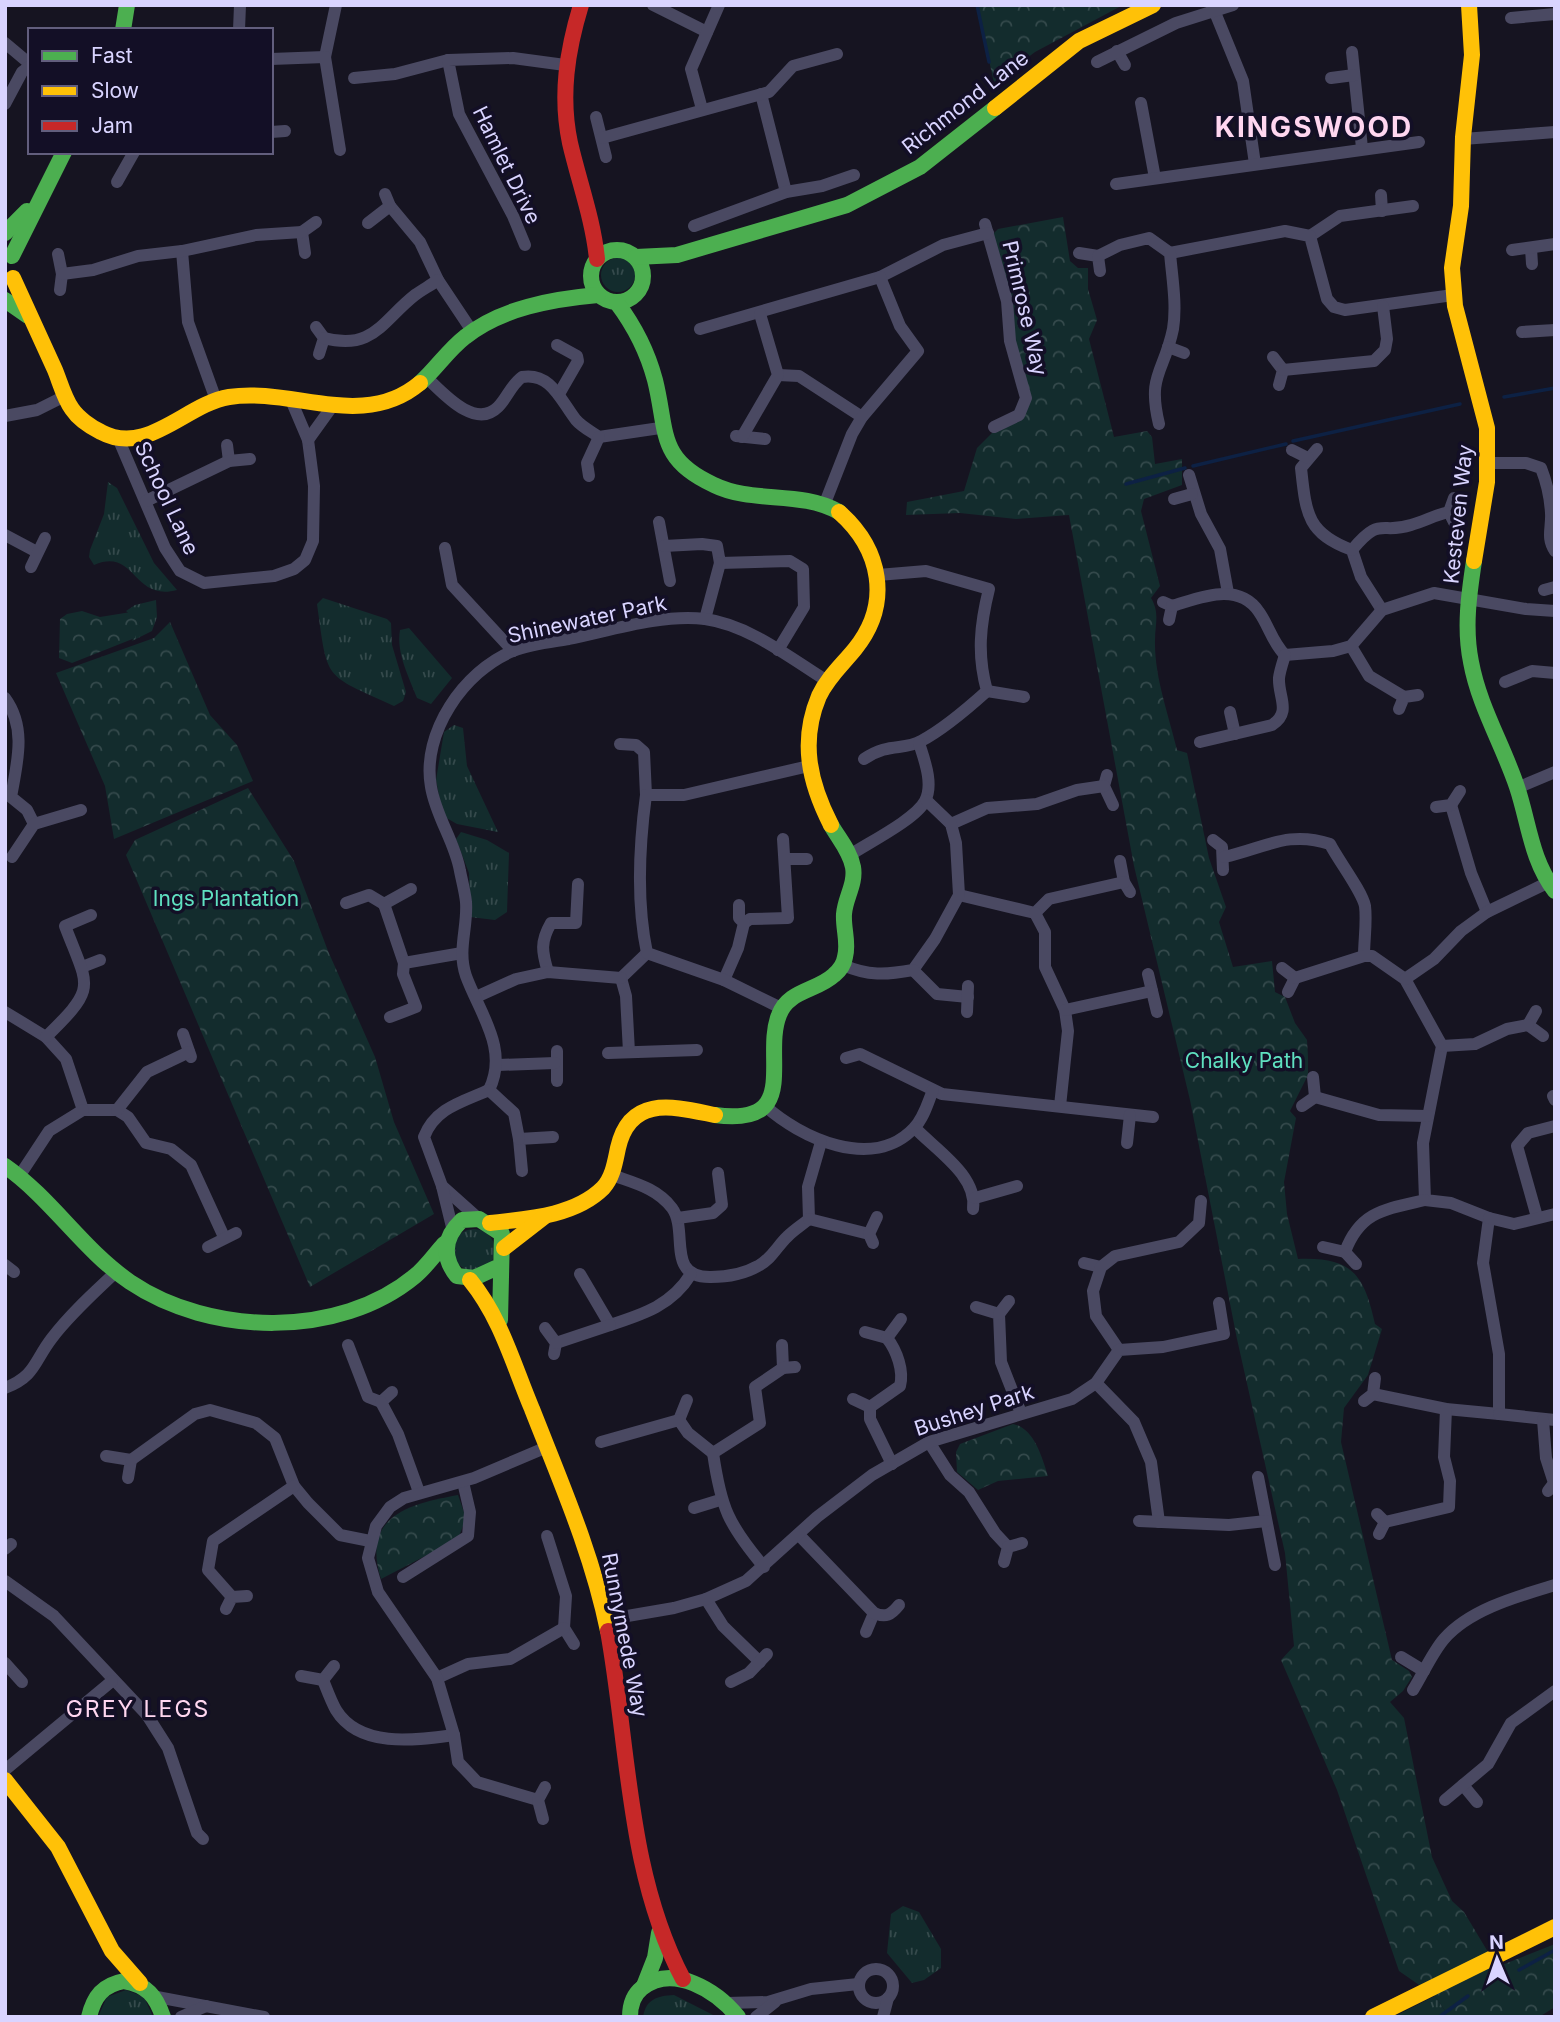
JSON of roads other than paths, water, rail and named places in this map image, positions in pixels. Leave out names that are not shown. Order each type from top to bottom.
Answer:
[{"type":"street","points":[[123,28],[127,5]]},
{"type":"street","points":[[239,28],[240,5]]},
{"type":"street","points":[[336,5],[325,57],[340,150]]},
{"type":"street","points":[[565,297],[591,277],[597,259],[590,205],[569,141],[565,65],[581,5]]},
{"type":"street","points":[[653,5],[707,32]]},
{"type":"street","points":[[702,109],[691,69],[719,5]]},
{"type":"street","name":"Richmond Lane","points":[[629,253],[677,255],[847,205],[920,167],[1079,41],[1153,5]]},
{"type":"street","points":[[1097,62],[1176,23],[1233,5]]},
{"type":"street","name":"Kesteven Way","points":[[1469,5],[1472,51],[1463,139],[1464,166],[1452,268],[1453,295],[1487,429],[1488,463],[1470,577],[1468,640],[1473,681],[1517,788],[1526,825],[1551,887]]},
{"type":"street","points":[[1214,9],[1243,81],[1255,164]]},
{"type":"street","points":[[1511,18],[1533,22],[1555,14]]},
{"type":"street","points":[[5,43],[28,63]]},
{"type":"street","points":[[1117,51],[1125,65]]},
{"type":"street","points":[[1352,52],[1362,148]]},
{"type":"street","points":[[602,138],[769,92],[784,72],[800,62],[837,54]]},
{"type":"street","points":[[273,59],[325,57]]},
{"type":"street","points":[[354,78],[395,74],[448,60],[513,58],[565,65]]},
{"type":"street","name":"Hamlet Drive","points":[[448,60],[459,114],[513,216],[525,245]]},
{"type":"street","points":[[5,104],[22,72],[28,67]]},
{"type":"street","points":[[1331,78],[1354,75]]},
{"type":"street","points":[[761,94],[786,192]]},
{"type":"street","points":[[1141,103],[1155,178]]},
{"type":"street","points":[[596,117],[606,157]]},
{"type":"street","points":[[273,132],[285,131]]},
{"type":"street","points":[[1463,139],[1555,132]]},
{"type":"street","points":[[1116,184],[1419,142]]},
{"type":"street","points":[[63,154],[9,253],[15,265],[9,283],[28,316],[72,409],[88,424],[118,438],[159,433],[216,400],[253,394],[331,408],[375,405],[413,390],[472,331],[565,297],[598,295],[617,303],[640,334]]},
{"type":"street","points":[[117,182],[133,154]]},
{"type":"street","points":[[694,226],[786,192],[822,186],[854,176]]},
{"type":"street","points":[[385,194],[390,206],[420,242],[439,280],[472,331]]},
{"type":"street","points":[[5,233],[41,195]]},
{"type":"street","points":[[1381,195],[1382,211]]},
{"type":"street","points":[[5,1166],[20,1175],[131,1283],[182,1308],[216,1318],[263,1324],[311,1321],[363,1306],[429,1267],[452,1227],[462,1220],[485,1221],[547,1215],[596,1196],[612,1175],[620,1137],[628,1123],[644,1111],[667,1108],[724,1116],[744,1115],[764,1105],[774,1088],[774,1024],[781,1008],[803,989],[831,978],[843,965],[847,949],[844,914],[853,888],[855,870],[850,855],[815,792],[809,766],[809,728],[827,681],[855,649],[872,622],[879,598],[878,575],[874,558],[859,531],[846,516],[825,503],[733,489],[697,479],[669,453],[660,428],[659,401],[640,334],[640,289],[644,274],[629,253],[610,238],[590,205]]},
{"type":"street","points":[[368,223],[390,206]]},
{"type":"street","points":[[1079,253],[1098,256],[1121,245],[1149,238],[1170,253],[1285,231],[1310,236],[1340,216],[1413,206]]},
{"type":"street","points":[[62,274],[93,270],[138,256],[182,251],[256,235],[302,232],[316,222]]},
{"type":"street","name":"Primrose Way","points":[[880,277],[943,245],[986,228],[1007,301],[1010,341],[1026,398],[1018,415],[994,427]]},
{"type":"street","points":[[302,232],[305,253]]},
{"type":"street","points":[[1310,236],[1327,299],[1334,307],[1345,310],[1453,295]]},
{"type":"street","points":[[1512,250],[1555,244]]},
{"type":"street","points":[[1531,248],[1532,264]]},
{"type":"street","points":[[182,251],[188,322],[216,400]]},
{"type":"street","points":[[597,259],[608,251],[629,253]]},
{"type":"street","points":[[1159,424],[1153,397],[1156,373],[1168,347],[1173,326],[1170,253]]},
{"type":"street","points":[[58,254],[62,274],[60,290]]},
{"type":"street","name":"Richmond Lane","points":[[640,289],[677,255]]},
{"type":"street","points":[[1098,256],[1100,271]]},
{"type":"street","points":[[591,277],[598,295]]},
{"type":"street","points":[[700,329],[760,314],[880,277],[895,316],[918,351],[862,417],[852,434],[825,503]]},
{"type":"street","points":[[319,354],[320,333],[353,342],[372,335],[414,296],[439,280]]},
{"type":"street","points":[[617,303],[640,289]]},
{"type":"street","points":[[5,300],[28,316]]},
{"type":"street","points":[[1283,370],[1374,360],[1385,350],[1387,339],[1383,306]]},
{"type":"street","points":[[760,314],[778,375],[738,437],[765,439]]},
{"type":"street","points":[[1522,332],[1555,330]]},
{"type":"street","points":[[557,345],[576,356],[578,361],[559,394]]},
{"type":"street","points":[[1168,347],[1184,354]]},
{"type":"street","points":[[1273,357],[1283,370]]},
{"type":"street","points":[[1279,385],[1283,370]]},
{"type":"street","points":[[778,375],[799,376],[862,417]]},
{"type":"street","points":[[427,378],[453,403],[473,413],[486,414],[497,409],[508,390],[522,377],[539,377],[559,394],[578,422],[599,437],[660,428]]},
{"type":"street","points":[[5,416],[37,410],[65,396]]},
{"type":"street","name":"School Lane","points":[[118,438],[165,548],[180,570],[204,583],[274,576],[294,569],[305,560],[313,541],[314,486],[308,439],[291,400]]},
{"type":"street","points":[[308,439],[331,408]]},
{"type":"street","points":[[589,476],[587,463],[599,437]]},
{"type":"street","points":[[227,445],[229,461]]},
{"type":"street","points":[[1292,450],[1312,454],[1301,468],[1315,530],[1327,540],[1352,550]]},
{"type":"street","points":[[146,502],[229,461],[250,459]]},
{"type":"street","points":[[1488,463],[1526,463],[1541,468],[1549,487],[1551,516],[1548,541],[1555,551]]},
{"type":"street","points":[[1189,475],[1192,494],[1220,549],[1228,593]]},
{"type":"street","points":[[1174,499],[1192,494]]},
{"type":"street","points":[[1352,550],[1366,533],[1383,526],[1407,527],[1433,515],[1451,517],[1454,498]]},
{"type":"street","points":[[659,522],[670,581]]},
{"type":"street","points":[[5,536],[37,552]]},
{"type":"street","points":[[31,567],[45,538]]},
{"type":"street","points":[[664,547],[702,544],[718,546],[720,563],[705,620]]},
{"type":"street","points":[[445,548],[452,584],[513,651]]},
{"type":"street","points":[[1352,550],[1361,578],[1382,610]]},
{"type":"street","points":[[720,563],[790,561],[803,569],[804,607],[778,650]]},
{"type":"street","points":[[878,575],[926,571],[989,589],[979,634],[979,663],[986,691]]},
{"type":"street","points":[[1169,620],[1167,604],[1228,593],[1258,610],[1277,646],[1285,655]]},
{"type":"street","points":[[1285,655],[1333,651],[1351,646],[1382,610],[1434,593],[1526,610],[1555,611]]},
{"type":"street","name":"Shinewater Park","points":[[498,1065],[466,974],[462,953],[466,904],[459,864],[439,820],[430,784],[433,746],[442,719],[453,701],[480,672],[513,651],[617,628],[684,619],[705,620],[734,627],[778,650],[827,681]]},
{"type":"street","points":[[1351,646],[1369,676],[1404,696],[1418,695]]},
{"type":"street","points":[[1200,742],[1272,725],[1283,715],[1279,676],[1285,655]]},
{"type":"street","points":[[1504,682],[1532,671],[1555,673]]},
{"type":"street","points":[[986,691],[1024,698]]},
{"type":"street","points":[[864,759],[884,747],[919,743],[961,714],[986,691]]},
{"type":"street","points":[[1399,709],[1404,696]]},
{"type":"street","points":[[5,698],[15,716],[20,748],[8,797],[27,810],[34,824]]},
{"type":"street","points":[[1230,712],[1234,734]]},
{"type":"street","points":[[850,855],[914,812],[926,800],[928,769],[919,743]]},
{"type":"street","points":[[620,744],[636,745],[644,752],[646,795],[638,898],[647,953]]},
{"type":"street","points":[[646,795],[684,795],[809,766]]},
{"type":"street","points":[[1517,788],[1555,772]]},
{"type":"street","points":[[951,824],[987,808],[1037,804],[1105,781],[1113,805]]},
{"type":"street","points":[[1460,791],[1451,806],[1471,873],[1487,912]]},
{"type":"street","points":[[843,965],[862,973],[887,975],[913,970],[942,928],[959,895],[956,843],[951,824],[926,800]]},
{"type":"street","points":[[1436,807],[1451,806]]},
{"type":"street","points":[[11,860],[34,824],[81,810]]},
{"type":"street","points":[[1213,840],[1222,847],[1224,864],[1279,840],[1308,837],[1335,841],[1343,870],[1360,893],[1364,906],[1364,956]]},
{"type":"street","points":[[723,980],[738,948],[740,930],[744,923],[750,919],[788,918],[787,859],[783,839]]},
{"type":"street","points":[[787,859],[807,859]]},
{"type":"street","points":[[1035,913],[1049,899],[1127,887],[1121,861]]},
{"type":"street","points":[[548,972],[541,947],[543,936],[551,923],[576,923],[578,884]]},
{"type":"street","points":[[1405,979],[1434,959],[1461,931],[1487,912],[1551,887]]},
{"type":"street","points":[[384,904],[411,889]]},
{"type":"street","points":[[346,903],[369,895],[384,904],[404,963],[403,974],[416,1007],[390,1017]]},
{"type":"street","points":[[959,895],[1035,913],[1045,932],[1045,967],[1065,1010],[1068,1031],[1060,1106]]},
{"type":"street","points":[[739,905],[740,919],[744,923]]},
{"type":"street","points":[[47,1037],[81,1002],[86,991],[82,967],[65,926],[91,915]]},
{"type":"street","points":[[404,963],[462,953]]},
{"type":"street","points":[[476,997],[516,979],[548,972],[621,978],[647,953]]},
{"type":"street","points":[[647,953],[723,980],[781,1008]]},
{"type":"street","points":[[1288,992],[1295,978],[1364,956],[1372,956],[1405,979],[1442,1046],[1423,1143],[1425,1200]]},
{"type":"street","points":[[82,967],[100,960]]},
{"type":"street","points":[[1282,968],[1295,978]]},
{"type":"street","points":[[913,970],[937,994],[968,991],[967,1012]]},
{"type":"street","points":[[1148,974],[1157,1012]]},
{"type":"street","points":[[621,978],[626,996],[629,1052]]},
{"type":"street","points":[[1065,1010],[1152,991]]},
{"type":"street","points":[[1528,1025],[1536,1010]]},
{"type":"street","points":[[5,1012],[47,1037],[66,1059],[83,1110]]},
{"type":"street","points":[[1442,1046],[1475,1044],[1507,1029],[1528,1025],[1543,1036]]},
{"type":"street","points":[[117,1110],[148,1072],[190,1056],[183,1034]]},
{"type":"street","points":[[608,1053],[697,1050]]},
{"type":"street","points":[[846,1058],[860,1054],[942,1094],[1153,1117]]},
{"type":"street","points":[[452,1227],[442,1186],[424,1137],[429,1123],[439,1112],[489,1090],[498,1065],[556,1057],[557,1081]]},
{"type":"street","points":[[1313,1077],[1315,1097]]},
{"type":"street","points":[[489,1090],[514,1113],[522,1171]]},
{"type":"street","points":[[764,1105],[794,1129],[821,1142],[847,1148],[886,1145],[898,1141],[915,1128],[933,1090]]},
{"type":"street","points":[[1301,1106],[1315,1097],[1379,1115],[1428,1116]]},
{"type":"street","points":[[20,1175],[49,1131],[83,1110],[117,1110],[128,1117],[146,1143],[172,1149],[191,1165],[230,1235],[208,1247]]},
{"type":"street","points":[[1127,1143],[1130,1115]]},
{"type":"street","points":[[1537,1217],[1517,1146],[1528,1133],[1555,1126]]},
{"type":"street","points":[[915,1128],[957,1167],[974,1203],[1017,1186]]},
{"type":"street","points":[[519,1139],[553,1138]]},
{"type":"street","points":[[809,1219],[808,1187],[821,1142]]},
{"type":"street","points":[[678,1218],[713,1213],[722,1205],[718,1173]]},
{"type":"street","points":[[612,1175],[662,1196],[678,1218],[679,1246],[685,1266],[691,1274],[718,1277],[758,1267],[772,1256],[788,1235],[809,1219]]},
{"type":"street","points":[[404,1283],[486,1276],[500,1266],[504,1248],[502,1234],[442,1186]]},
{"type":"street","points":[[1345,1252],[1352,1235],[1365,1218],[1390,1208],[1425,1200],[1451,1203],[1489,1218],[1514,1224],[1555,1214]]},
{"type":"street","points":[[1201,1201],[1199,1223],[1179,1242],[1115,1256],[1101,1267],[1093,1291],[1096,1316],[1119,1350],[1163,1347],[1224,1334],[1219,1303]]},
{"type":"street","points":[[504,1248],[547,1215]]},
{"type":"street","points":[[809,1219],[871,1238],[877,1217]]},
{"type":"street","points":[[1489,1218],[1483,1263],[1499,1354],[1499,1414]]},
{"type":"street","points":[[444,1244],[446,1263],[463,1276]]},
{"type":"street","points":[[1323,1247],[1345,1252],[1356,1264]]},
{"type":"street","points":[[1084,1263],[1101,1267]]},
{"type":"street","name":"Runnymede Way","points":[[500,1266],[500,1320],[517,1375],[578,1523],[594,1573],[635,1816],[659,1928],[683,1979]]},
{"type":"street","points":[[5,1388],[23,1381],[40,1361],[50,1340],[117,1271]]},
{"type":"street","points":[[580,1274],[610,1325]]},
{"type":"street","points":[[545,1328],[555,1349],[638,1316],[674,1298],[691,1274]]},
{"type":"street","name":"Runnymede Way","points":[[463,1276],[500,1320]]},
{"type":"street","points":[[1009,1301],[999,1314],[1001,1362],[1021,1413]]},
{"type":"street","points":[[976,1307],[999,1314]]},
{"type":"street","points":[[887,1338],[901,1319]]},
{"type":"street","points":[[865,1332],[887,1338],[894,1347],[902,1376],[900,1386],[870,1407]]},
{"type":"street","points":[[348,1345],[368,1397],[381,1402],[398,1434],[419,1492]]},
{"type":"street","points":[[713,1453],[760,1423],[755,1387],[789,1367],[782,1345]]},
{"type":"street","name":"Bushey Park","points":[[604,1620],[674,1608],[706,1599],[746,1581],[844,1494],[892,1464],[929,1442],[1072,1399],[1096,1383],[1119,1350]]},
{"type":"street","points":[[1375,1378],[1368,1398],[1549,1420],[1546,1458],[1552,1486]]},
{"type":"street","points":[[1096,1383],[1134,1422],[1152,1462],[1159,1522]]},
{"type":"street","points":[[381,1402],[393,1392]]},
{"type":"street","points":[[852,1399],[870,1407]]},
{"type":"street","points":[[679,1420],[687,1400]]},
{"type":"street","points":[[870,1407],[870,1419],[892,1464]]},
{"type":"street","points":[[1380,1523],[1449,1507],[1450,1481],[1444,1457],[1446,1409]]},
{"type":"street","points":[[106,1456],[131,1460],[195,1414],[210,1410],[256,1423],[275,1438],[294,1486],[340,1535],[370,1541]]},
{"type":"street","points":[[679,1420],[688,1433],[713,1453],[720,1500],[728,1520],[764,1567]]},
{"type":"street","points":[[601,1442],[679,1420]]},
{"type":"street","points":[[929,1442],[950,1475],[969,1492],[995,1534],[1008,1547]]},
{"type":"street","points":[[538,1800],[477,1782],[458,1762],[454,1735],[437,1678],[378,1592],[370,1575],[370,1541],[376,1525],[390,1507],[419,1492],[463,1482],[547,1447]]},
{"type":"street","points":[[128,1478],[131,1460]]},
{"type":"street","points":[[1258,1477],[1275,1565]]},
{"type":"street","points":[[403,1577],[468,1536],[470,1512],[463,1482]]},
{"type":"street","points":[[247,1596],[229,1603],[208,1570],[213,1541],[294,1486]]},
{"type":"street","points":[[694,1508],[720,1500]]},
{"type":"street","points":[[1139,1521],[1229,1525],[1266,1521]]},
{"type":"street","points":[[799,1535],[874,1612],[883,1616],[892,1614],[899,1605]]},
{"type":"street","points":[[547,1536],[566,1596],[564,1628],[574,1644]]},
{"type":"street","points":[[1008,1547],[1022,1543]]},
{"type":"street","points":[[1004,1562],[1008,1547]]},
{"type":"street","points":[[5,1581],[54,1616],[112,1681],[147,1715],[167,1748],[197,1833],[203,1839]]},
{"type":"street","points":[[1413,1690],[1444,1639],[1457,1628],[1516,1597],[1555,1585]]},
{"type":"street","points":[[706,1599],[723,1626],[763,1658],[749,1673],[731,1682]]},
{"type":"street","points":[[866,1632],[874,1612]]},
{"type":"street","points":[[437,1678],[468,1664],[510,1659],[564,1628]]},
{"type":"street","points":[[1401,1657],[1424,1671]]},
{"type":"street","points":[[5,1663],[22,1682]]},
{"type":"street","points":[[323,1680],[334,1666]]},
{"type":"street","points":[[301,1676],[323,1680]]},
{"type":"street","points":[[323,1680],[338,1713],[365,1734],[394,1740],[454,1735]]},
{"type":"street","points":[[5,1770],[112,1681]]},
{"type":"street","points":[[1445,1800],[1488,1764],[1511,1723],[1555,1691]]},
{"type":"street","points":[[5,1780],[40,1818],[83,1892],[102,1939],[122,1968],[157,1997],[264,2017]]},
{"type":"street","points":[[1464,1784],[1477,1801]]},
{"type":"street","points":[[543,1818],[538,1800],[545,1787]]},
{"type":"street","points":[[1374,2017],[1555,1927]]},
{"type":"street","name":"Runnymede Way","points":[[630,2017],[631,2003],[643,1986],[656,1958],[659,1928]]},
{"type":"street","points":[[102,1939],[103,1988]]},
{"type":"street","points":[[727,2003],[754,2004],[811,1989],[858,1984],[869,1969],[884,1970],[893,1985],[883,2017]]},
{"type":"street","points":[[643,1986],[660,1978],[683,1979],[727,2003],[738,2017]]},
{"type":"street","points":[[89,2017],[92,2003],[103,1988],[121,1981],[140,1983]]},
{"type":"street","points":[[858,1984],[866,2001],[869,2017]]},
{"type":"street","points":[[157,1997],[163,2017]]},
{"type":"street","points":[[756,2017],[781,1998]]},
{"type":"street","points":[[866,2001],[877,2003],[888,1998]]},
{"type":"street","points":[[181,2017],[206,2006]]},
{"type":"waterway","points":[[977,5],[989,62]]},
{"type":"waterway","points":[[1504,397],[1555,388]]},
{"type":"waterway","points":[[1293,441],[1460,404]]},
{"type":"waterway","points":[[1193,466],[1286,444]]},
{"type":"waterway","points":[[1126,484],[1185,468]]},
{"type":"waterway","points":[[1519,1970],[1555,1950]]},
{"type":"waterway","points":[[1439,2017],[1468,1996]]},
{"type":"district","name":"KINGSWOOD","points":[[1314,127]]},
{"type":"district","name":"GREY LEGS","points":[[138,1709]]},
{"type":"park label","name":"Ings Plantation","points":[[226,898]]},
{"type":"park label","name":"Chalky Path","points":[[1244,1060]]}]
